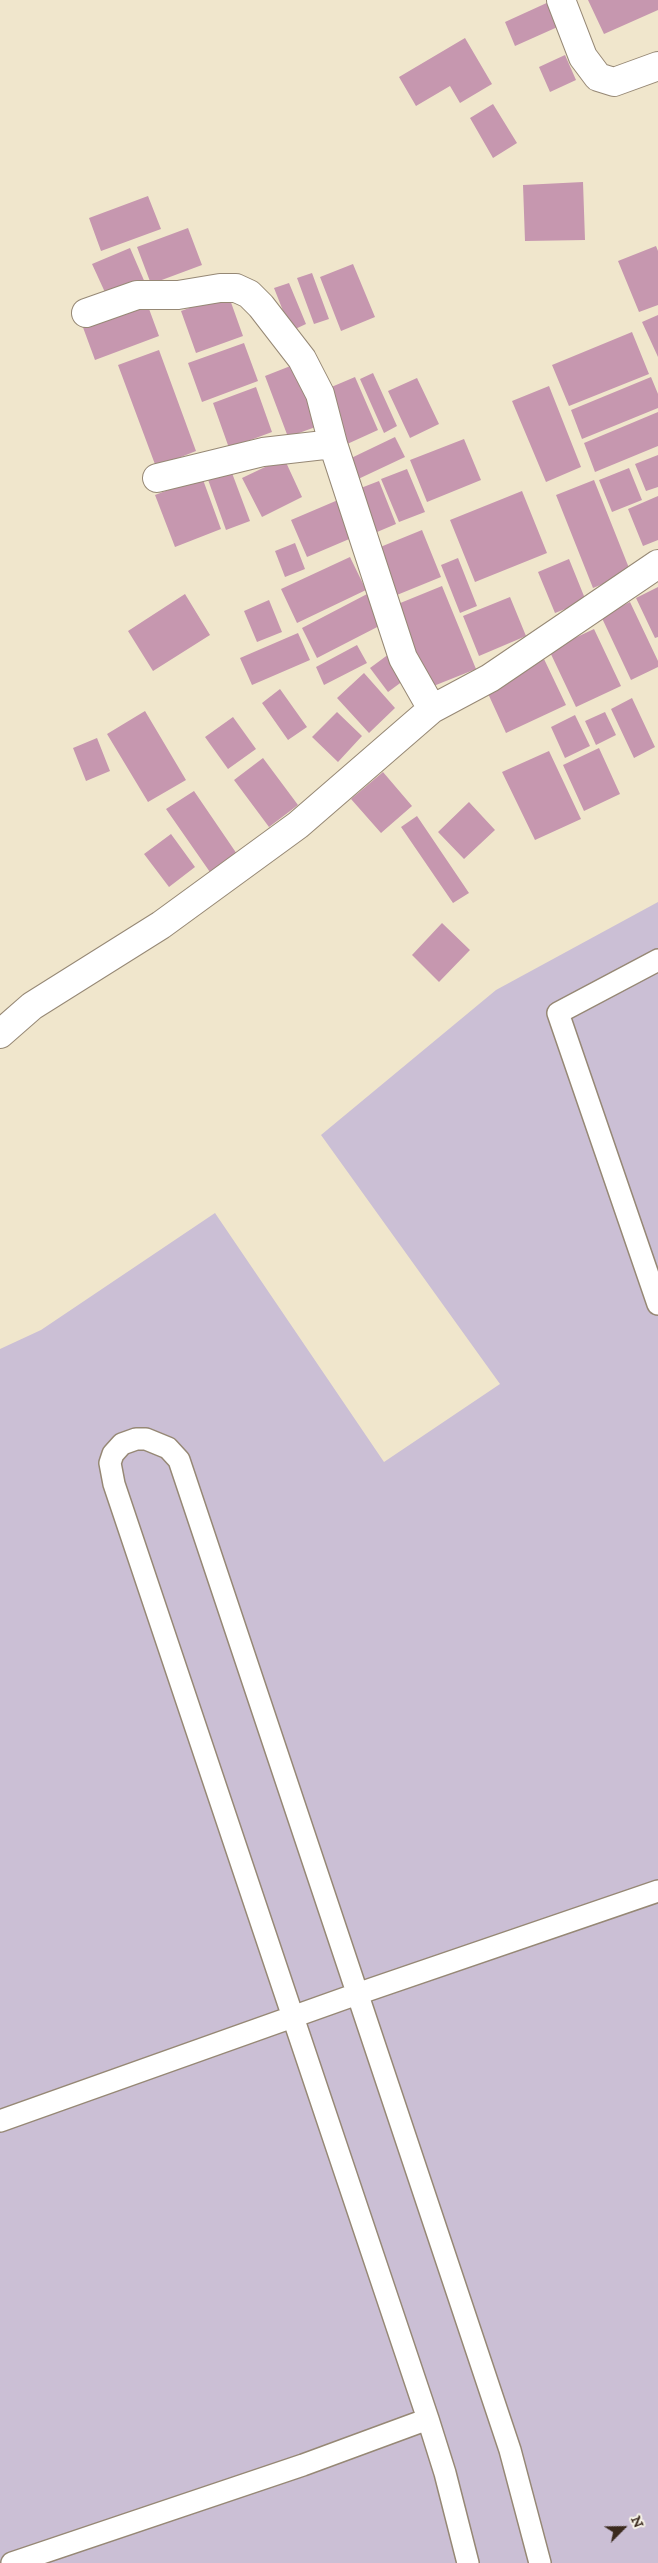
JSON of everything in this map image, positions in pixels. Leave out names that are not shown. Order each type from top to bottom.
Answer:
[{"type":"street","points":[[561,0],[583,57],[598,77],[614,82],[658,66]]},
{"type":"street","points":[[86,313],[138,295],[178,295],[220,288],[236,288],[249,294],[277,325],[312,376],[320,394],[333,444],[403,658],[432,709]]},
{"type":"street","points":[[157,478],[263,452],[333,444]]},
{"type":"street","points":[[0,1034],[32,1006],[161,925],[298,825],[432,709],[490,678],[658,564]]},
{"type":"lane","points":[[658,960],[558,1013],[658,1304]]},
{"type":"lane","points":[[468,2563],[445,2473],[428,2419],[114,1484],[110,1463],[113,1454],[122,1444],[136,1439],[146,1439],[168,1448],[179,1460],[510,2450],[540,2563]]},
{"type":"lane","points":[[0,2121],[357,1994],[658,1891]]},
{"type":"lane","points":[[12,2563],[303,2464],[428,2419]]},
{"type":"shaded area","points":[[658,902],[658,2563],[0,2563],[0,1349],[41,1330],[215,1213],[384,1462],[500,1384],[321,1135],[496,990]]},
{"type":"building","points":[[588,0],[658,0],[658,10],[604,34]]},
{"type":"building","points":[[551,1],[562,25],[515,46],[505,22]]},
{"type":"building","points":[[465,38],[492,84],[460,103],[450,86],[416,106],[399,77]]},
{"type":"building","points":[[565,55],[576,80],[550,92],[539,67]]},
{"type":"building","points":[[493,104],[517,143],[493,158],[470,118]]},
{"type":"building","points":[[583,182],[585,240],[525,241],[523,185]]},
{"type":"building","points":[[148,196],[161,229],[101,251],[89,218]]},
{"type":"building","points":[[188,228],[202,265],[151,284],[137,247]]},
{"type":"building","points":[[656,246],[658,251],[658,305],[639,312],[618,261]]},
{"type":"building","points":[[130,248],[146,285],[109,301],[92,264]]},
{"type":"building","points":[[353,264],[375,317],[341,331],[320,277]]},
{"type":"building","points":[[312,273],[329,319],[314,324],[297,278]]},
{"type":"building","points":[[289,283],[306,324],[291,331],[274,288]]},
{"type":"building","points":[[228,294],[243,336],[196,353],[181,311]]},
{"type":"building","points":[[145,298],[159,336],[95,360],[81,322]]},
{"type":"building","points":[[658,315],[658,357],[642,322]]},
{"type":"building","points":[[632,332],[649,374],[569,406],[552,365]]},
{"type":"building","points":[[244,343],[258,381],[202,402],[188,363]]},
{"type":"building","points":[[159,350],[196,451],[156,467],[118,365]]},
{"type":"building","points":[[298,363],[321,425],[288,437],[265,376]]},
{"type":"building","points":[[373,373],[397,426],[384,433],[360,379]]},
{"type":"building","points":[[355,377],[378,430],[345,445],[322,391]]},
{"type":"building","points":[[651,377],[658,394],[658,408],[582,439],[571,410]]},
{"type":"building","points":[[417,378],[439,424],[410,438],[388,391]]},
{"type":"building","points":[[549,386],[581,467],[546,482],[512,401]]},
{"type":"building","points":[[256,387],[272,432],[229,448],[213,403]]},
{"type":"building","points":[[658,412],[658,446],[595,472],[584,443]]},
{"type":"building","points":[[395,437],[405,457],[354,481],[345,461]]},
{"type":"building","points":[[464,439],[481,480],[427,502],[410,460]]},
{"type":"building","points":[[658,455],[658,487],[646,491],[635,464]]},
{"type":"building","points":[[284,458],[302,497],[262,517],[242,478]]},
{"type":"building","points":[[229,465],[250,521],[226,530],[206,474]]},
{"type":"building","points":[[629,468],[642,500],[612,512],[599,480]]},
{"type":"building","points":[[407,469],[425,512],[399,522],[381,479]]},
{"type":"building","points":[[202,477],[221,529],[175,547],[155,495]]},
{"type":"building","points":[[594,480],[631,573],[593,588],[556,495]]},
{"type":"building","points":[[379,481],[396,524],[370,535],[353,491]]},
{"type":"building","points":[[522,491],[547,553],[475,582],[450,520]]},
{"type":"building","points":[[658,496],[658,540],[643,546],[628,509]]},
{"type":"building","points":[[338,500],[354,537],[307,557],[291,520]]},
{"type":"building","points":[[422,530],[441,577],[392,597],[373,550]]},
{"type":"building","points":[[295,543],[305,569],[285,577],[275,551]]},
{"type":"building","points":[[350,557],[366,590],[297,623],[281,589]]},
{"type":"building","points":[[458,558],[477,606],[460,613],[441,565]]},
{"type":"building","points":[[569,559],[586,601],[555,613],[538,572]]},
{"type":"building","points":[[442,586],[476,669],[426,689],[393,606]]},
{"type":"building","points":[[658,587],[658,637],[655,638],[636,598]]},
{"type":"building","points":[[369,593],[385,623],[317,658],[302,628]]},
{"type":"building","points":[[185,594],[210,635],[153,671],[128,631]]},
{"type":"building","points":[[510,597],[526,636],[479,656],[463,616]]},
{"type":"building","points":[[269,600],[282,632],[257,642],[244,611]]},
{"type":"building","points":[[630,602],[658,661],[658,667],[631,680],[601,616]]},
{"type":"building","points":[[594,629],[621,686],[576,707],[549,650]]},
{"type":"building","points":[[298,633],[310,660],[252,685],[240,658]]},
{"type":"building","points":[[357,645],[367,663],[324,685],[316,667]]},
{"type":"building","points":[[389,654],[407,678],[388,692],[370,668]]},
{"type":"building","points":[[544,659],[566,705],[506,733],[485,687]]},
{"type":"building","points":[[364,673],[395,708],[369,733],[337,698]]},
{"type":"building","points":[[280,689],[307,727],[288,740],[262,703]]},
{"type":"building","points":[[632,698],[655,747],[634,758],[611,709]]},
{"type":"building","points":[[145,711],[186,780],[148,802],[107,734]]},
{"type":"building","points":[[337,712],[362,736],[338,762],[312,737]]},
{"type":"building","points":[[605,712],[616,735],[596,745],[585,721]]},
{"type":"building","points":[[575,715],[590,746],[565,758],[551,727]]},
{"type":"building","points":[[233,717],[256,749],[228,769],[205,737]]},
{"type":"building","points":[[97,738],[110,771],[86,781],[73,748]]},
{"type":"building","points":[[599,748],[620,794],[584,811],[563,765]]},
{"type":"building","points":[[549,751],[581,819],[535,840],[502,772]]},
{"type":"building","points":[[263,758],[298,805],[269,827],[234,780]]},
{"type":"building","points":[[383,772],[412,806],[381,833],[351,799]]},
{"type":"building","points":[[194,791],[239,857],[212,875],[166,809]]},
{"type":"building","points":[[469,802],[495,830],[464,859],[438,832]]},
{"type":"building","points":[[417,816],[469,893],[453,903],[401,827]]},
{"type":"building","points":[[171,834],[195,867],[169,887],[144,854]]},
{"type":"building","points":[[442,923],[470,950],[439,982],[412,955]]}]
